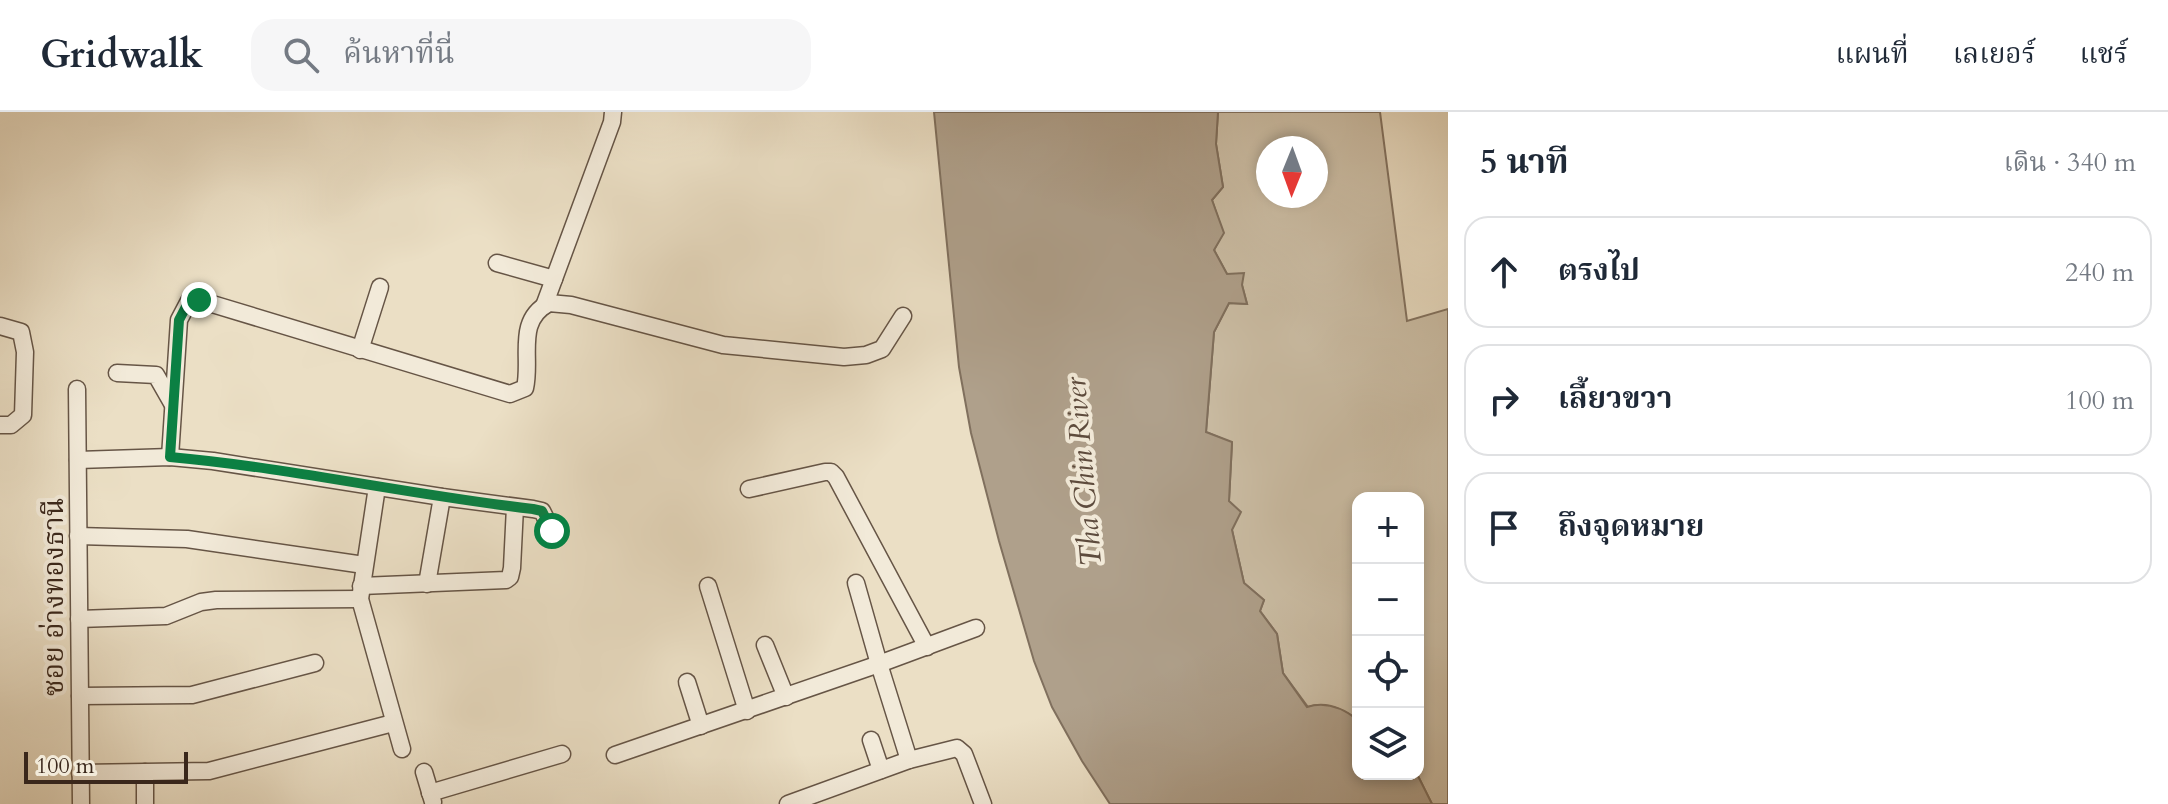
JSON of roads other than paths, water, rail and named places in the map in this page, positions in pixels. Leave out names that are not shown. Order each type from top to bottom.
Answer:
[{"type":"street","points":[[544,306],[612,122],[613,112]]},
{"type":"street","points":[[497,263],[554,279]]},
{"type":"street","points":[[360,350],[380,287]]},
{"type":"street","points":[[170,457],[179,320],[189,301],[199,300],[510,394],[525,388],[524,348],[537,312],[555,302],[723,345],[844,357],[866,355],[882,349],[903,316]]},
{"type":"street","points":[[0,326],[21,332],[25,352],[23,415],[11,425],[0,425]]},
{"type":"street","points":[[117,373],[156,375],[173,405]]},
{"type":"street","name":"ซอย อ่างทองธานี","points":[[77,389],[81,804]]},
{"type":"street","points":[[78,460],[170,457],[249,466],[542,511],[552,531]]},
{"type":"street","points":[[749,489],[831,472],[927,647]]},
{"type":"street","points":[[377,487],[361,593],[402,749]]},
{"type":"street","points":[[427,584],[442,497]]},
{"type":"street","points":[[79,619],[166,616],[201,602],[216,600],[361,593],[427,584],[506,580],[512,568],[515,507]]},
{"type":"street","points":[[78,536],[187,539],[364,565]]},
{"type":"street","points":[[856,583],[909,760]]},
{"type":"street","points":[[708,586],[747,711]]},
{"type":"street","points":[[615,755],[976,628]]},
{"type":"street","points":[[765,645],[786,697]]},
{"type":"street","points":[[80,696],[192,695],[315,663]]},
{"type":"street","points":[[687,682],[701,726]]},
{"type":"street","points":[[80,773],[224,768],[393,723]]},
{"type":"street","points":[[871,740],[881,770]]},
{"type":"street","points":[[788,804],[909,760],[957,748],[964,754],[980,803]]},
{"type":"street","points":[[424,772],[428,800],[562,754]]},
{"type":"street","points":[[145,772],[145,804]]},
{"type":"water","name":"Tha Chin River","points":[[934,112],[1218,112],[1216,144],[1223,187],[1212,200],[1224,233],[1214,250],[1227,274],[1244,273],[1242,285],[1247,304],[1229,303],[1214,332],[1206,432],[1232,442],[1229,501],[1241,512],[1232,530],[1244,583],[1264,600],[1260,611],[1277,634],[1283,673],[1307,707],[1334,707],[1352,716],[1352,780],[1420,780],[1432,804],[1110,804],[1052,707],[1034,661],[971,433],[959,367]]}]
